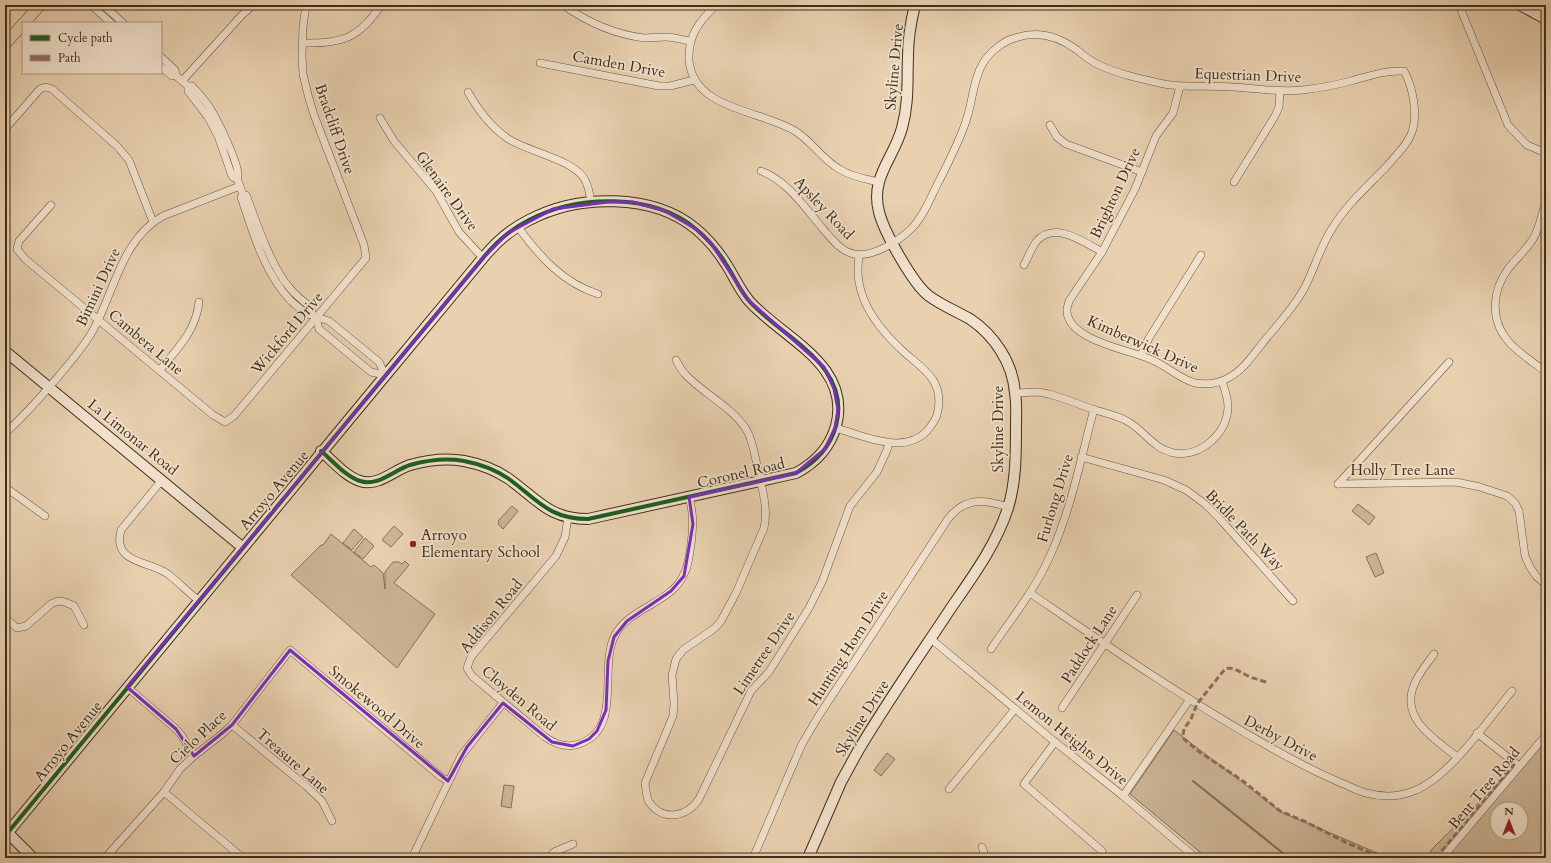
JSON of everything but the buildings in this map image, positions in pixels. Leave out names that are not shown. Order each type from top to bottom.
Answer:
[{"type":"main road","points":[[24,22],[40,5]]},
{"type":"main road","points":[[6,40],[22,24]]},
{"type":"street","points":[[91,5],[110,22]]},
{"type":"street","points":[[103,5],[122,22]]},
{"type":"street","points":[[182,81],[242,15],[253,5]]},
{"type":"street","name":"Bradcliff Drive","points":[[306,5],[302,43],[302,65],[308,94],[314,115],[364,245],[366,258]]},
{"type":"street","points":[[302,43],[326,43],[346,38],[360,30],[373,17],[381,5]]},
{"type":"street","points":[[563,5],[579,16],[611,30],[646,38],[668,37],[690,41]]},
{"type":"street","points":[[716,5],[695,30],[690,41],[690,67],[694,80],[704,91],[714,99],[782,124],[794,130],[834,166],[852,175],[879,182]]},
{"type":"street","name":"Skyline Drive","points":[[808,858],[851,762],[991,547],[1008,507],[1015,464],[1015,393],[1007,362],[994,341],[972,320],[927,294],[914,280],[883,225],[878,210],[877,195],[883,167],[899,137],[905,116],[908,93],[908,47],[915,5]]},
{"type":"street","points":[[1459,5],[1508,125],[1527,145],[1546,153]]},
{"type":"street","points":[[1520,5],[1546,19]]},
{"type":"street","name":"Equestrian Drive","points":[[893,243],[913,227],[927,205],[961,136],[968,115],[972,94],[984,62],[994,50],[1014,38],[1025,35],[1046,35],[1066,43],[1087,59],[1113,71],[1180,86],[1230,86],[1280,91],[1302,90],[1348,82],[1390,70],[1404,71],[1409,80],[1414,102],[1412,131],[1405,145],[1333,227],[1304,289],[1285,316],[1241,370],[1222,381]]},
{"type":"street","points":[[162,58],[175,70],[175,75]]},
{"type":"street","name":"Camden Drive","points":[[540,63],[659,86],[670,86],[694,80]]},
{"type":"street","points":[[162,68],[172,76],[175,75],[188,86],[188,91],[208,117],[218,136],[232,176],[237,178],[243,195],[241,198],[255,240],[274,279],[290,300],[306,314],[314,315],[329,321],[379,362],[385,375]]},
{"type":"street","name":"Brighton Drive","points":[[1067,310],[1069,301],[1102,252],[1135,189],[1156,136],[1173,113],[1180,86]]},
{"type":"street","points":[[5,129],[40,89],[46,87],[52,89],[117,146],[129,160],[153,222]]},
{"type":"street","points":[[1234,182],[1275,116],[1279,106],[1280,91]]},
{"type":"street","points":[[468,92],[479,112],[495,128],[508,138],[525,147],[567,164],[578,171],[584,178],[589,189],[591,203]]},
{"type":"street","name":"Glenaire Drive","points":[[380,118],[394,141],[436,191],[459,232],[483,258]]},
{"type":"street","points":[[1050,125],[1057,137],[1066,144],[1142,172]]},
{"type":"street","name":"Apsley Road","points":[[761,170],[774,176],[787,187],[845,251],[858,255],[876,252],[893,243]]},
{"type":"street","name":"Bimini Drive","points":[[5,433],[49,388],[79,351],[99,320],[126,256],[142,233],[153,222],[179,209],[240,186]]},
{"type":"street","name":"Coronel Road","points":[[321,451],[355,478],[368,482],[382,479],[396,471],[419,463],[447,460],[472,463],[497,472],[509,479],[548,510],[568,518],[588,519],[787,476],[804,469],[822,452],[831,438],[837,418],[837,402],[832,383],[824,367],[811,354],[761,314],[748,300],[725,262],[705,237],[696,229],[676,216],[650,206],[620,201],[591,203]]},
{"type":"street","points":[[1546,201],[1534,237],[1522,255],[1508,268],[1498,284],[1495,297],[1495,310],[1500,328],[1507,339],[1515,348],[1546,372]]},
{"type":"street","name":"Arroyo Avenue","points":[[6,833],[321,451],[499,240],[530,219],[553,210],[591,203]]},
{"type":"street","name":"Cambera Lane","points":[[51,205],[19,241],[17,249],[25,259],[213,415],[225,422]]},
{"type":"street","points":[[518,227],[531,245],[548,264],[574,284],[585,290],[598,294]]},
{"type":"street","points":[[1024,265],[1036,242],[1043,237],[1060,232],[1069,234],[1102,252]]},
{"type":"street","points":[[835,428],[889,443],[897,444],[912,441],[919,438],[926,432],[936,417],[939,397],[936,384],[930,375],[889,337],[869,310],[858,282],[858,255]]},
{"type":"street","points":[[1141,355],[1149,338],[1201,255]]},
{"type":"street","name":"Wickford Drive","points":[[225,422],[234,416],[314,315],[345,285],[366,258]]},
{"type":"street","points":[[160,370],[187,337],[194,325],[199,302]]},
{"type":"street","name":"Kimberwick Drive","points":[[1067,310],[1069,319],[1076,328],[1086,335],[1110,346],[1141,355],[1190,381],[1203,384],[1222,381]]},
{"type":"street","points":[[314,315],[319,329],[371,372],[385,375]]},
{"type":"street","name":"La Limonar Road","points":[[5,351],[242,547]]},
{"type":"street","points":[[676,360],[684,373],[726,408],[746,429],[752,443],[761,482]]},
{"type":"street","name":"Holly Tree Lane","points":[[1449,362],[1338,484],[1456,482],[1480,487],[1507,496],[1515,503],[1519,511],[1525,556],[1536,576],[1546,585]]},
{"type":"street","points":[[1015,393],[1038,392],[1049,394],[1128,422],[1149,440],[1168,452],[1186,453],[1204,447],[1212,440],[1224,424],[1228,408],[1228,399],[1222,381]]},
{"type":"street","name":"Furlong Drive","points":[[991,649],[1030,593],[1050,557],[1061,527],[1094,410]]},
{"type":"street","name":"Limetree Drive","points":[[761,482],[766,516],[764,528],[736,593],[721,621],[715,628],[683,650],[676,659],[673,668],[673,716],[645,783],[646,794],[649,802],[664,814],[680,814],[686,812],[694,807],[699,799],[751,691],[769,672],[809,608],[822,582],[850,506],[877,472],[889,443]]},
{"type":"street","name":"Bridle Path Way","points":[[1081,457],[1153,477],[1186,490],[1205,504],[1293,601]]},
{"type":"street","points":[[162,480],[121,530],[119,538],[120,546],[124,554],[168,574],[198,600]]},
{"type":"street","points":[[5,487],[45,516]]},
{"type":"street","name":"Cloyden Road","points":[[466,668],[472,676],[545,737],[559,744],[574,746],[589,740],[597,731],[606,710],[608,661],[614,637],[627,621],[672,591],[684,576],[688,565],[693,524],[693,511],[689,497]]},
{"type":"street","name":"Hunting Horn Drive","points":[[753,858],[802,744],[818,716],[948,519],[957,509],[973,502],[989,501],[1008,507]]},
{"type":"street","name":"Addison Road","points":[[466,668],[471,657],[556,556],[565,536],[568,518]]},
{"type":"street","name":"Derby Drive","points":[[1030,593],[1105,644],[1239,730],[1284,755],[1339,782],[1375,795],[1401,795],[1422,788],[1432,782],[1457,757],[1512,691]]},
{"type":"street","name":"Paddock Lane","points":[[1062,708],[1137,595]]},
{"type":"street","points":[[5,618],[17,628],[26,626],[51,604],[58,601],[74,606],[84,625]]},
{"type":"street","name":"Lemon Heights Drive","points":[[931,639],[1055,742],[1123,796],[1196,858]]},
{"type":"street","name":"Cielo Place","points":[[105,858],[164,792],[180,770],[194,756],[221,736],[232,725],[290,650]]},
{"type":"street","name":"Smokewood Drive","points":[[290,650],[448,782]]},
{"type":"street","points":[[1434,654],[1414,684],[1411,707],[1415,719],[1424,730],[1457,757]]},
{"type":"street","points":[[127,687],[176,729],[194,756]]},
{"type":"street","points":[[1123,796],[1190,699]]},
{"type":"street","points":[[412,858],[448,782],[467,747],[503,703]]},
{"type":"street","points":[[949,789],[1015,709]]},
{"type":"street","name":"Treasure Lane","points":[[232,725],[322,801],[332,821]]},
{"type":"street","points":[[1477,733],[1519,766]]},
{"type":"street","name":"Bent Tree Road","points":[[1442,858],[1546,735]]},
{"type":"street","points":[[1055,742],[1024,784],[1102,851]]},
{"type":"street","points":[[164,792],[243,858]]},
{"type":"street","points":[[6,833],[33,858]]},
{"type":"street","points":[[549,858],[554,852],[573,844]]},
{"type":"street","points":[[982,847],[986,858]]},
{"type":"highlighted area","points":[[608,202],[633,202],[665,211],[696,229],[713,246],[748,300],[824,367],[834,389],[838,410],[835,428],[825,449],[796,473],[689,497],[693,524],[684,576],[671,591],[627,621],[614,637],[608,661],[606,710],[597,731],[589,739],[573,746],[552,742],[503,703],[467,747],[448,781],[290,650],[232,725],[194,756],[176,729],[127,687],[483,258],[508,233],[553,209]]},
{"type":"shaded area","points":[[1358,504],[1375,517],[1369,525],[1352,511]]},
{"type":"shaded area","points":[[512,506],[518,511],[503,529],[498,524],[498,521]]},
{"type":"shaded area","points":[[394,526],[403,534],[391,547],[382,540]]},
{"type":"shaded area","points":[[354,529],[363,537],[352,550],[343,543]]},
{"type":"shaded area","points":[[331,534],[371,567],[374,565],[383,573],[385,589],[385,572],[393,562],[399,562],[402,564],[405,561],[409,565],[394,583],[435,614],[397,668],[291,575],[321,545],[323,545]]},
{"type":"shaded area","points":[[365,538],[374,546],[363,559],[354,552]]},
{"type":"shaded area","points":[[1376,553],[1384,573],[1375,577],[1366,557]]},
{"type":"shaded area","points":[[1174,730],[1281,812],[1389,858],[1207,858],[1130,794]]},
{"type":"shaded area","points":[[1546,736],[1546,858],[1429,858],[1431,850]]},
{"type":"shaded area","points":[[887,753],[895,759],[881,776],[874,770]]},
{"type":"shaded area","points":[[504,785],[514,786],[511,808],[501,806]]},
{"type":"waterway","points":[[1193,781],[1289,858]]},
{"type":"marked path","points":[[1266,682],[1250,677],[1231,668],[1225,669],[1197,704],[1191,719],[1184,729],[1184,739],[1198,751],[1243,781],[1280,811],[1382,858]]},
{"type":"marked path","points":[[1436,858],[1515,763]]},
{"type":"cycle path","points":[[5,836],[125,691],[304,474],[363,402],[488,252],[510,232],[529,220],[548,211],[570,205],[615,201],[637,203],[659,209],[678,217],[696,229],[712,245],[723,259],[750,302],[812,355],[825,370],[834,386],[838,405],[836,426],[830,441],[821,454],[796,473],[588,519],[563,516],[554,512],[536,501],[509,479],[499,473],[470,462],[458,460],[437,460],[424,462],[404,467],[380,480],[367,482],[360,481],[349,476],[339,468],[326,455],[321,451]]},
{"type":"place","name":"Arroyo Elementary School","points":[[413,544]]}]
